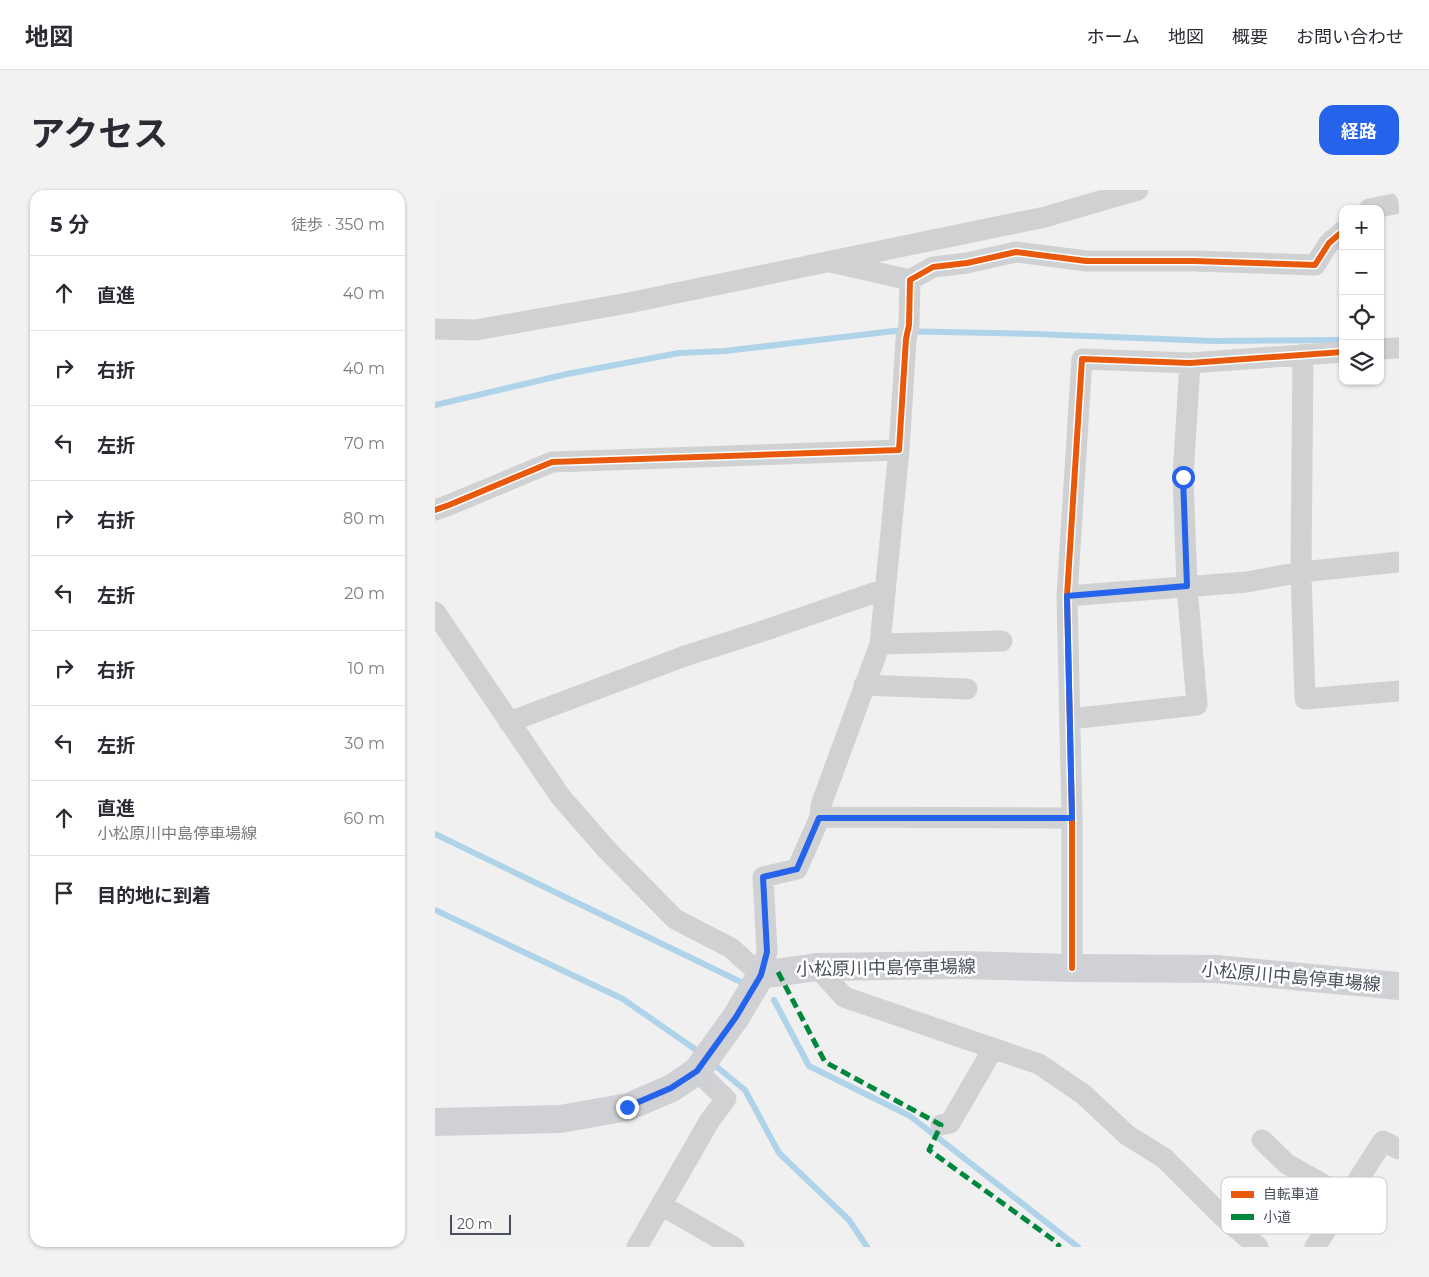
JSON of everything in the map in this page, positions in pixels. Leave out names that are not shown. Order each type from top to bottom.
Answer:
[{"type":"main road","name":"小松原川中島停車場線","points":[[761,975],[817,967],[961,965],[1072,968],[1216,968],[1399,986]]},
{"type":"main road","points":[[435,1122],[560,1119],[627,1107],[671,1088],[697,1071],[736,1017],[761,975]]},
{"type":"street","points":[[435,329],[476,330],[628,302],[1045,217],[1137,190]]},
{"type":"street","points":[[1384,206],[1399,203]]},
{"type":"street","points":[[829,261],[910,280],[933,267],[1016,252],[1086,260],[1195,260],[1315,265],[1329,243],[1339,235]]},
{"type":"street","points":[[435,612],[559,796],[607,850],[675,919],[731,948],[761,975],[767,952],[763,877],[797,869],[819,818],[821,805],[880,644],[899,450],[910,280]]},
{"type":"street","points":[[1384,349],[1399,348]]},
{"type":"street","points":[[1072,968],[1072,818],[1067,596],[1082,359],[1190,364],[1339,352]]},
{"type":"street","points":[[1303,354],[1301,572],[1305,698],[1399,691]]},
{"type":"street","points":[[1070,719],[1197,705],[1187,586],[1183,477],[1190,364]]},
{"type":"street","points":[[435,510],[552,462],[899,450]]},
{"type":"street","points":[[1067,596],[1247,582],[1301,572],[1399,562]]},
{"type":"street","points":[[509,722],[685,656],[763,632],[885,589]]},
{"type":"street","points":[[880,644],[1002,641]]},
{"type":"street","points":[[864,685],[967,689]]},
{"type":"street","points":[[819,818],[1072,818]]},
{"type":"street","points":[[817,967],[843,997],[1039,1064],[1083,1094],[1127,1135],[1164,1158],[1221,1215]]},
{"type":"street","points":[[941,1125],[949,1123],[993,1049]]},
{"type":"street","points":[[637,1247],[710,1120],[726,1099],[697,1071]]},
{"type":"street","points":[[1262,1140],[1287,1164],[1310,1177]]},
{"type":"street","points":[[1360,1177],[1383,1141],[1399,1149]]},
{"type":"street","points":[[661,1205],[734,1247]]},
{"type":"street","points":[[1243,1234],[1258,1247]]},
{"type":"street","points":[[1315,1247],[1323,1234]]},
{"type":"waterway","points":[[435,405],[567,374],[679,353],[725,351],[894,331],[1213,341],[1339,340]]},
{"type":"waterway","points":[[435,834],[743,983]]},
{"type":"waterway","points":[[435,910],[623,999],[702,1054]]},
{"type":"waterway","points":[[774,1000],[809,1066],[910,1116],[1078,1247]]},
{"type":"waterway","points":[[711,1062],[745,1090],[779,1153],[849,1220],[867,1247]]},
{"type":"marked path","points":[[778,972],[825,1062],[941,1125],[929,1150],[1055,1241],[1060,1247]]},
{"type":"cycle path","points":[[435,510],[552,462],[899,450],[906,339],[909,325],[910,280],[933,267],[967,263],[1016,252],[1086,261],[1194,261],[1315,265],[1329,243],[1339,234]]},
{"type":"cycle path","points":[[1072,968],[1072,818],[1067,596],[1082,359],[1190,363],[1339,352]]},
{"type":"route","points":[[627,1107],[671,1088],[697,1071],[736,1017],[761,975],[767,952],[763,877],[797,869],[819,818],[1072,818],[1067,596],[1187,586],[1183,477]]}]
